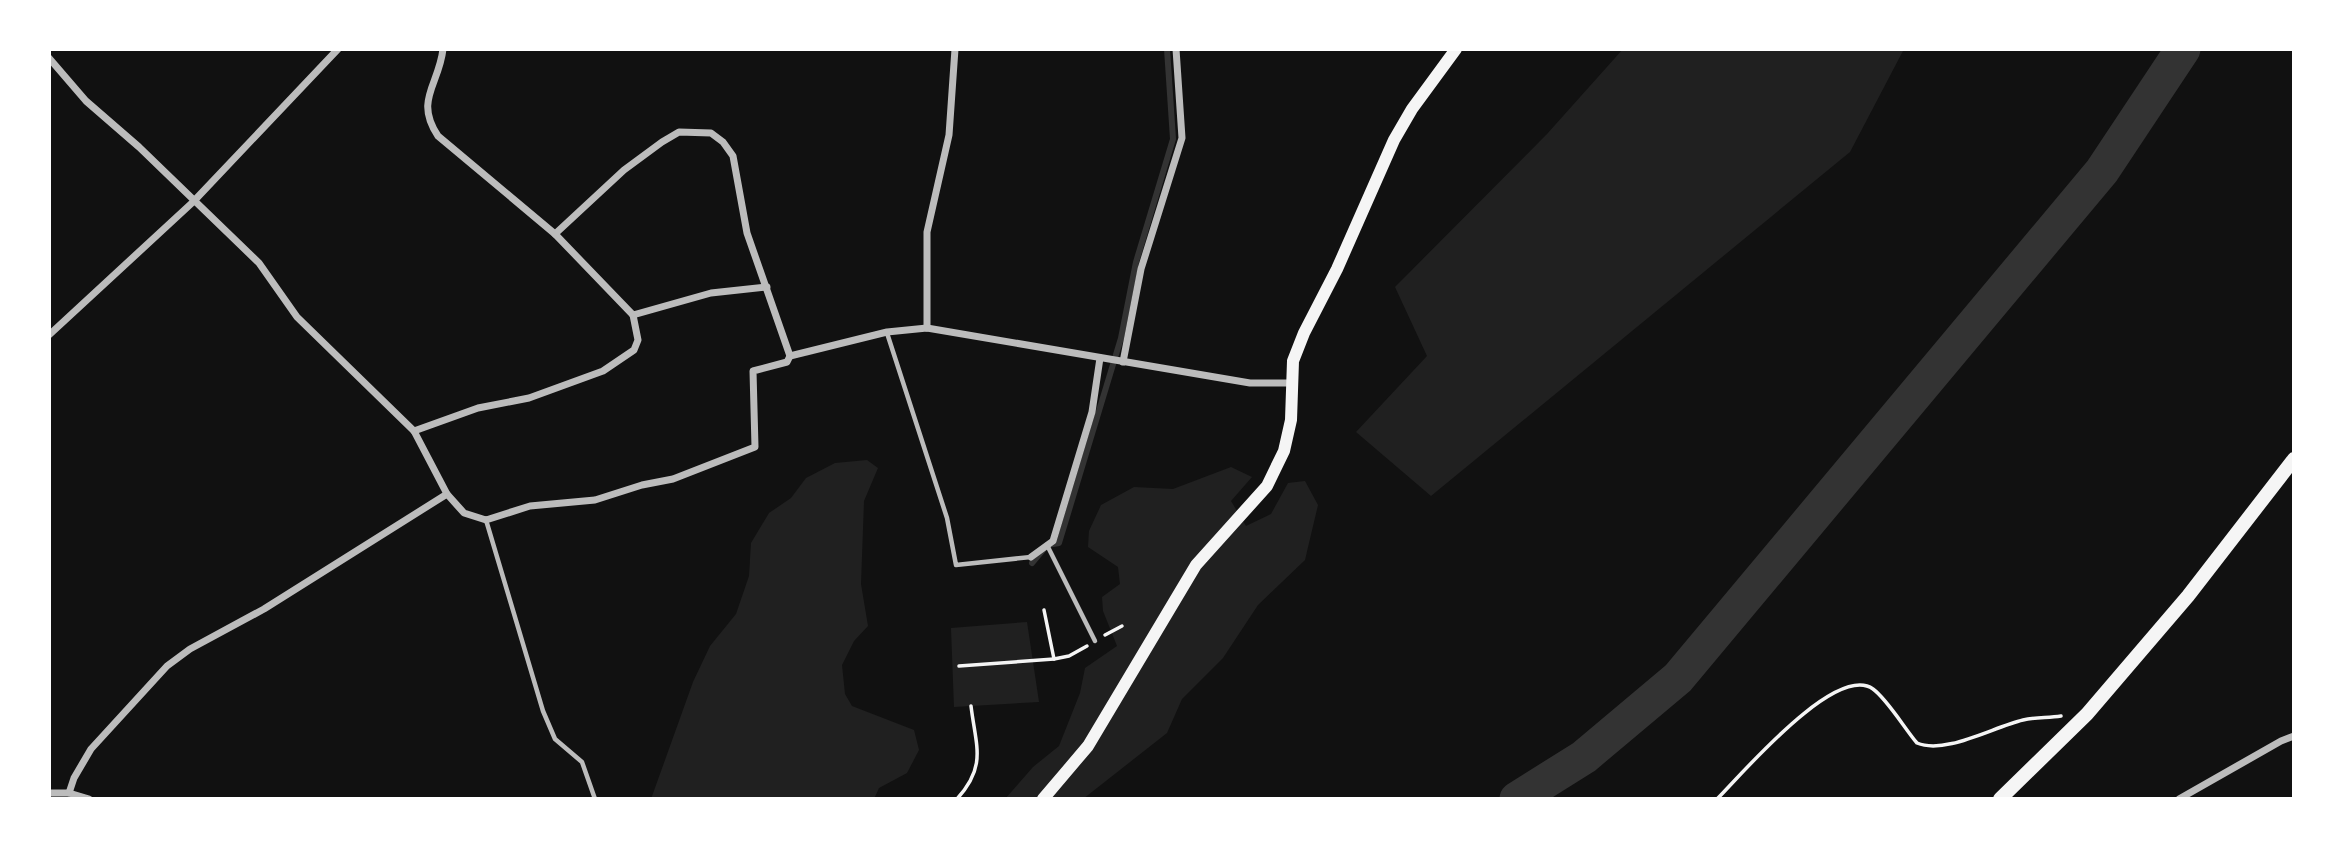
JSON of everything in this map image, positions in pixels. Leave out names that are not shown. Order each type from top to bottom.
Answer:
[{"type":"main road","points":[[1044,799],[1088,746],[1195,565],[1266,486],[1284,451],[1290,420],[1293,360],[1304,333],[1337,269],[1394,140],[1412,109],[1456,49]]},
{"type":"main road","points":[[2000,799],[2087,713],[2188,596],[2294,459]]},
{"type":"street","points":[[49,335],[193,202],[338,49]]},
{"type":"street","points":[[414,431],[478,408],[529,398],[603,371],[634,350],[638,340],[633,315],[555,234],[438,136],[427,119],[426,104],[443,49]]},
{"type":"street","points":[[927,328],[927,232],[949,135],[955,49]]},
{"type":"street","points":[[1123,362],[1141,269],[1182,138],[1175,49]]},
{"type":"street","points":[[49,58],[86,101],[139,147],[259,263],[297,317],[414,431],[447,494],[464,513],[485,520],[530,506],[595,500],[642,485],[673,479],[755,447],[753,371],[787,362],[790,356],[747,233],[733,156],[723,142],[711,133],[679,132],[662,142],[624,170],[555,234]]},
{"type":"street","points":[[633,315],[711,293],[767,287]]},
{"type":"street","points":[[790,356],[887,332],[927,328],[1250,383],[1290,383]]},
{"type":"street","points":[[1031,557],[1053,541],[1092,412],[1100,358]]},
{"type":"street","points":[[69,793],[74,778],[91,749],[167,666],[190,649],[264,609],[447,494]]},
{"type":"street","points":[[2179,799],[2294,736]]},
{"type":"street","points":[[49,793],[69,793],[89,799]]},
{"type":"lane","points":[[887,332],[947,518],[956,565],[1031,557]]},
{"type":"lane","points":[[485,520],[543,711],[555,739],[582,762],[595,799]]},
{"type":"lane","points":[[1047,545],[1095,642]]},
{"type":"path","points":[[1044,610],[1054,659]]},
{"type":"path","points":[[960,666],[1069,656],[1122,626]]},
{"type":"path","points":[[1717,799],[1807,710],[1833,690],[1858,684],[1872,688],[1917,743],[1927,747],[1976,737],[2023,720],[2087,713]]},
{"type":"path","points":[[957,799],[974,780],[977,762],[971,706]]},
{"type":"shaded area","points":[[1623,49],[1904,49],[1850,152],[1431,496],[1356,432],[1427,356],[1395,287],[1547,134]]},
{"type":"shaded area","points":[[867,460],[878,468],[864,501],[861,584],[868,626],[854,641],[842,665],[845,694],[852,706],[914,730],[919,750],[907,773],[879,788],[874,799],[651,799],[693,682],[710,646],[736,614],[749,576],[751,543],[769,513],[791,498],[806,478],[835,463]]},
{"type":"shaded area","points":[[1231,467],[1252,477],[1231,501],[1246,526],[1271,514],[1288,483],[1305,481],[1318,505],[1305,560],[1258,605],[1223,658],[1182,699],[1167,733],[1083,799],[1005,799],[1033,767],[1059,746],[1080,693],[1085,668],[1117,646],[1103,611],[1102,597],[1120,584],[1118,567],[1088,547],[1089,531],[1101,505],[1134,487],[1173,489]]},
{"type":"shaded area","points":[[1027,622],[1039,702],[954,707],[951,628]]},
{"type":"waterway","points":[[1032,563],[1047,545],[1059,543],[1121,338],[1136,262],[1173,139],[1167,49]]},
{"type":"waterway","points":[[1517,799],[1584,757],[1678,678],[2102,171],[2183,49]]}]
